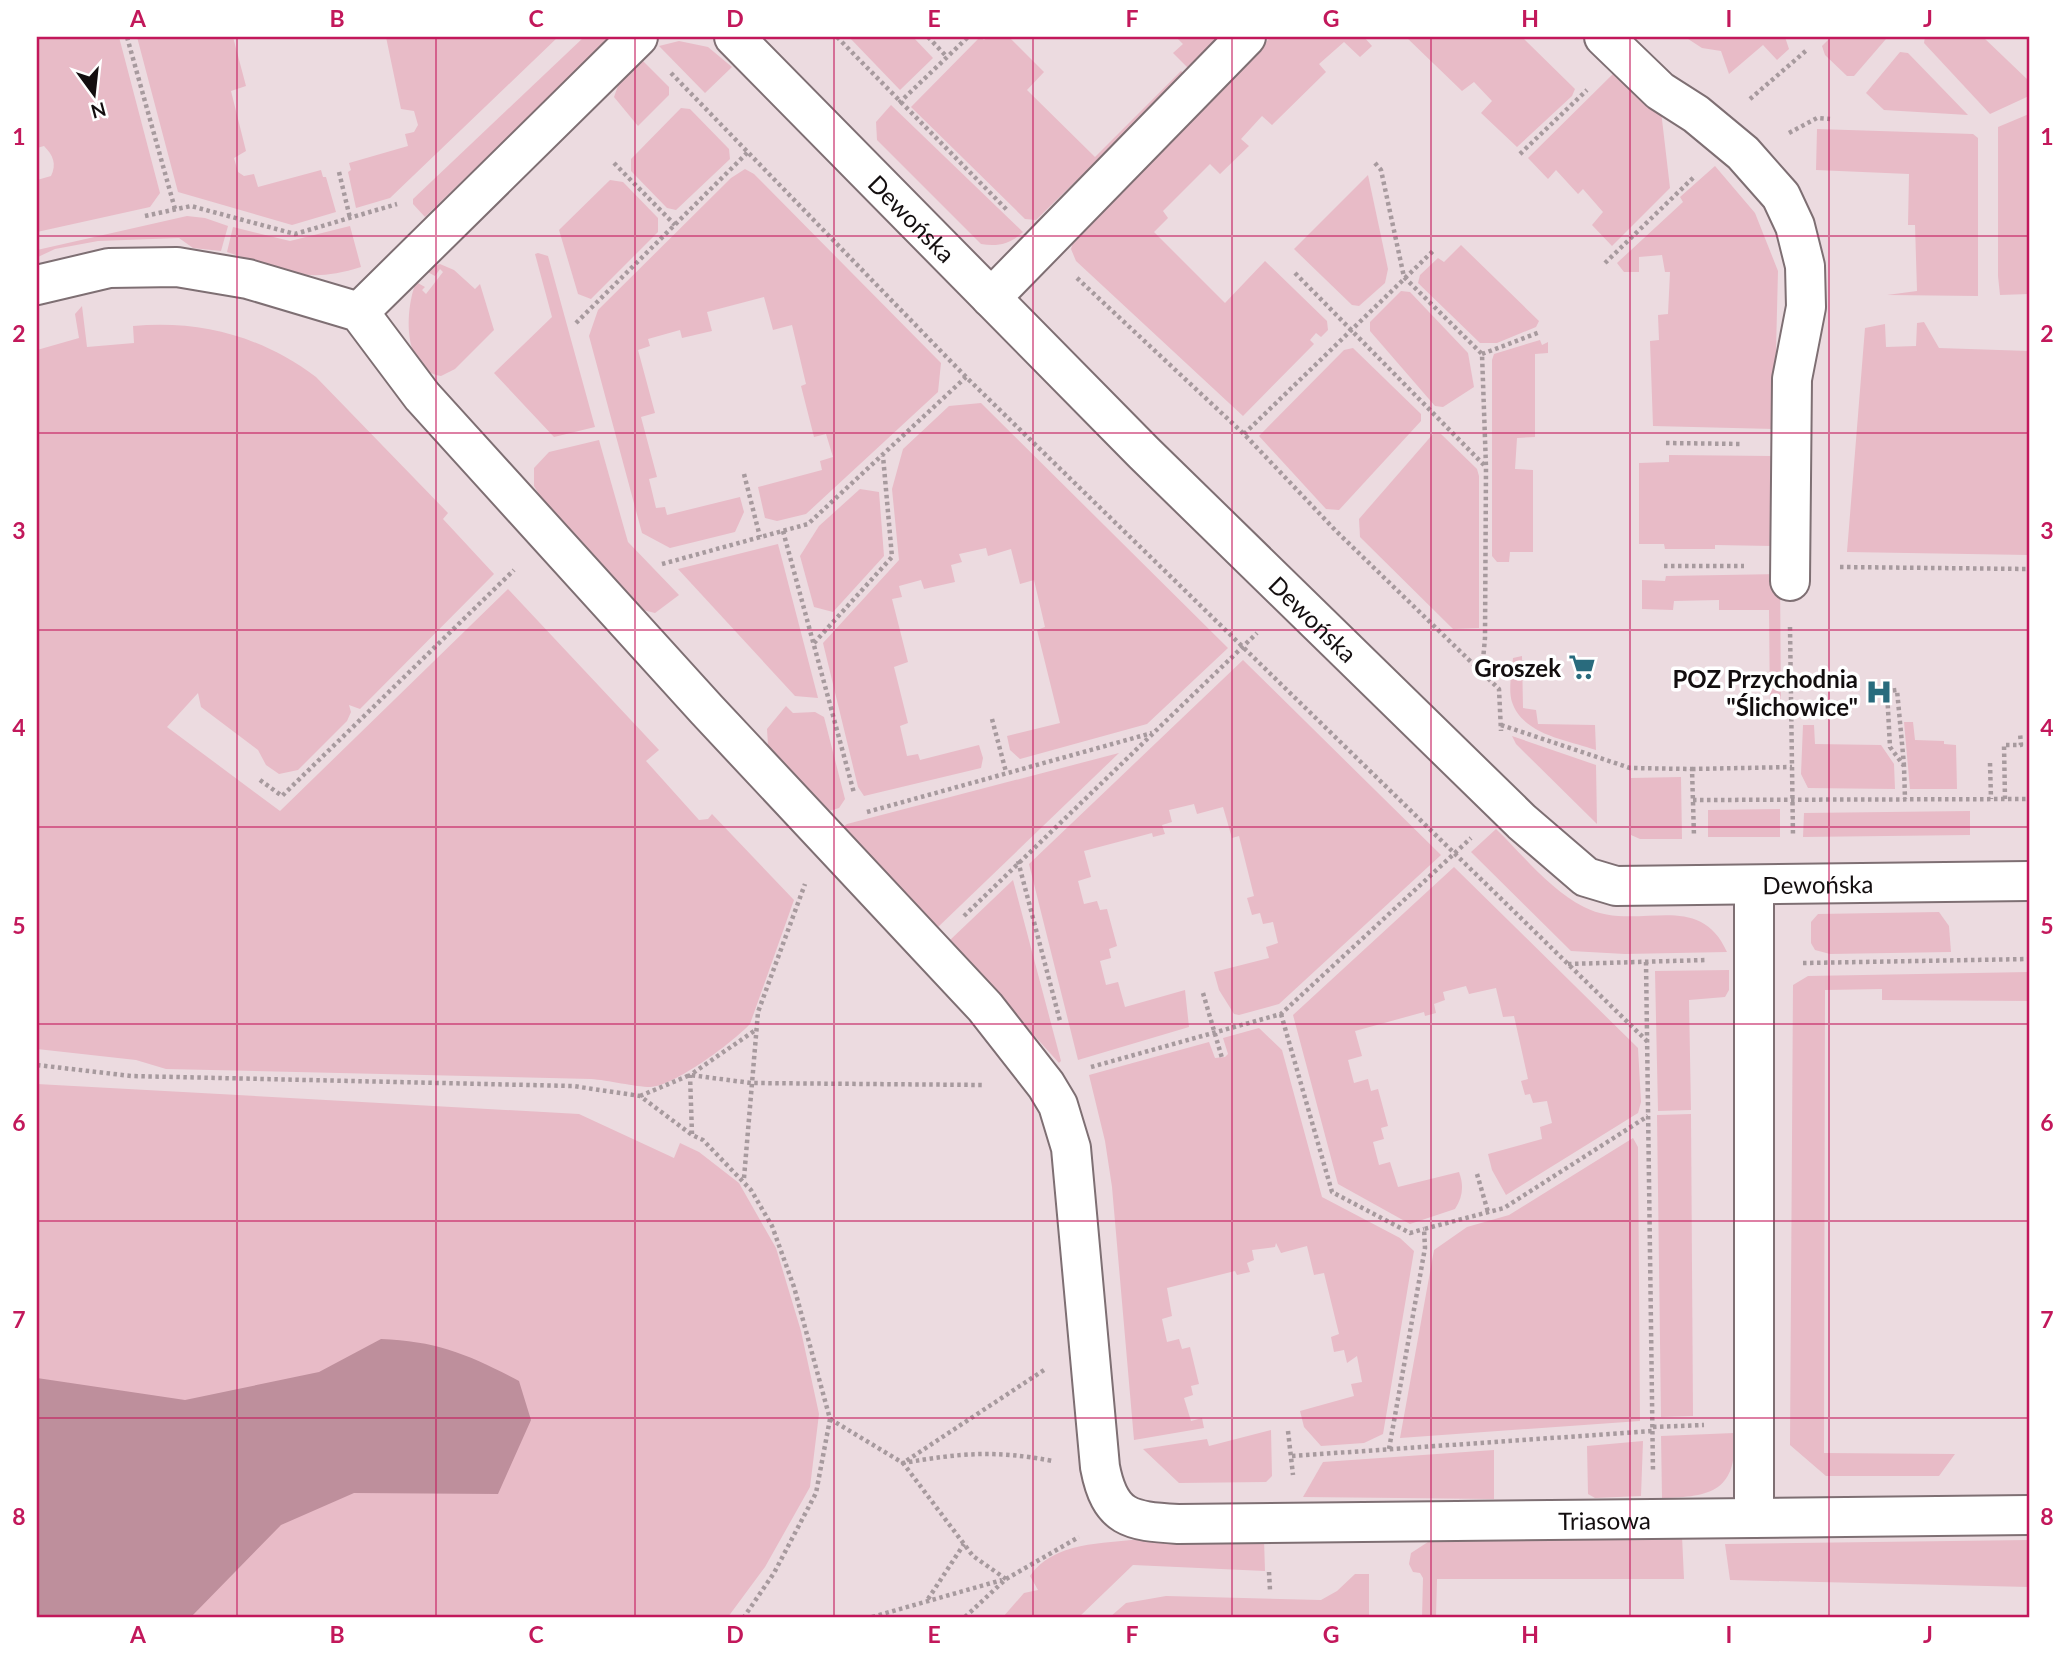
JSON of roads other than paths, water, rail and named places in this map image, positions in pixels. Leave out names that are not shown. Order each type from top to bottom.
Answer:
[{"type":"street","points":[[37,285],[109,268],[177,267],[248,279],[359,312],[638,37]]},
{"type":"street","name":"Dewońska","points":[[734,37],[991,298],[1293,597],[1507,808],[1578,871],[1595,882],[1616,886],[2029,881]]},
{"type":"street","points":[[991,298],[1246,37]]},
{"type":"street","points":[[1614,46],[1660,92],[1696,114],[1731,142],[1782,196],[1795,226],[1805,266],[1806,307],[1792,379],[1790,574]]},
{"type":"street","name":"Triasowa","points":[[359,312],[422,396],[823,835],[985,1007],[1046,1085],[1058,1105],[1071,1148],[1100,1467],[1108,1499],[1118,1512],[1134,1520],[1178,1524],[2029,1515]]},
{"type":"street","points":[[1754,885],[1754,1518]]},
{"type":"place","name":"Groszek","points":[[1582,667]]},
{"type":"place","name":"POZ Przychodnia \"Ślichowice\"","points":[[1879,692]]}]
